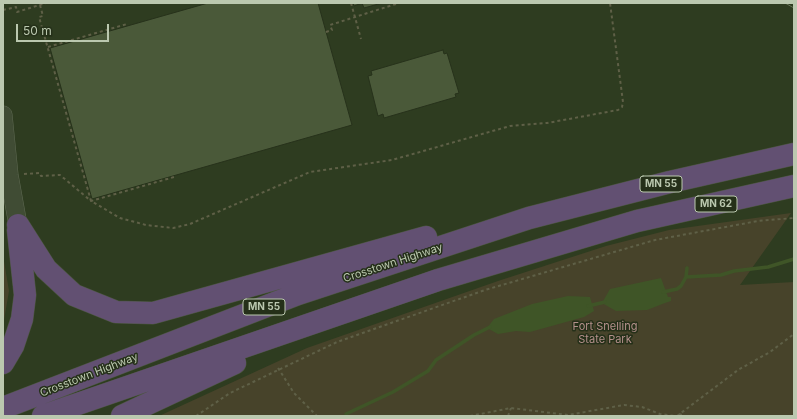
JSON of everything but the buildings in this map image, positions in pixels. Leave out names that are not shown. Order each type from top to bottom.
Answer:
[{"type":"highway","name":"Crosstown Highway","points":[[3,408],[298,294],[529,218],[670,182],[794,154]]},
{"type":"highway","name":"Crosstown Highway","points":[[43,416],[288,333],[438,280],[637,221],[794,186]]},
{"type":"highway","points":[[637,221],[794,202]]},
{"type":"highway","points":[[18,225],[46,270],[74,295],[116,312],[153,313],[479,222],[529,218]]},
{"type":"highway","points":[[3,363],[13,346],[22,319],[24,295],[18,225]]},
{"type":"highway","points":[[122,416],[226,368],[288,333]]},
{"type":"highway","points":[[73,416],[182,368]]},
{"type":"street","points":[[3,115],[9,175],[18,225]]},
{"type":"path","points":[[3,10],[16,7],[17,12],[46,3]]},
{"type":"path","points":[[351,3],[361,39]]},
{"type":"path","points":[[326,32],[332,30],[330,25],[399,3]]},
{"type":"path","points":[[35,173],[40,173],[41,176],[60,175],[91,201],[120,218],[130,222],[146,225],[181,227],[310,172],[392,160],[510,126],[547,123],[618,110],[622,107],[623,102],[610,3]]},
{"type":"path","points":[[40,5],[43,16],[39,17],[91,201]]},
{"type":"path","points":[[48,47],[127,24]]},
{"type":"path","points":[[91,201],[174,177]]},
{"type":"path","points":[[196,416],[230,393],[278,368],[337,342],[485,290],[655,240],[758,221],[794,218]]},
{"type":"path","points":[[677,415],[708,394],[738,370],[770,352],[794,334]]},
{"type":"path","points":[[278,368],[294,393],[317,416]]},
{"type":"path","points":[[470,416],[511,408],[564,415],[617,406],[633,406],[685,416]]},
{"type":"path","points":[[508,416],[511,408]]},
{"type":"green space","name":"Fort Snelling State Park","points":[[791,213],[740,285],[794,282],[794,416],[159,416],[307,348],[498,281],[606,246],[669,230]]},
{"type":"green space","points":[[3,255],[9,291],[3,326]]},
{"type":"shaded area","points":[[661,278],[668,297],[671,297],[671,301],[647,310],[616,311],[602,303],[610,289]]},
{"type":"shaded area","points":[[568,296],[590,297],[594,311],[584,317],[530,332],[516,331],[498,334],[487,328],[494,319],[532,304]]},
{"type":"waterway","points":[[663,292],[677,289],[681,286],[686,277],[721,275],[734,271],[768,267],[794,259]]},
{"type":"waterway","points":[[686,277],[687,268]]},
{"type":"waterway","points":[[588,306],[605,302]]},
{"type":"waterway","points":[[346,414],[393,392],[428,371],[436,360],[474,335],[490,327]]},
{"type":"tram line","points":[[785,3],[794,8]]}]
